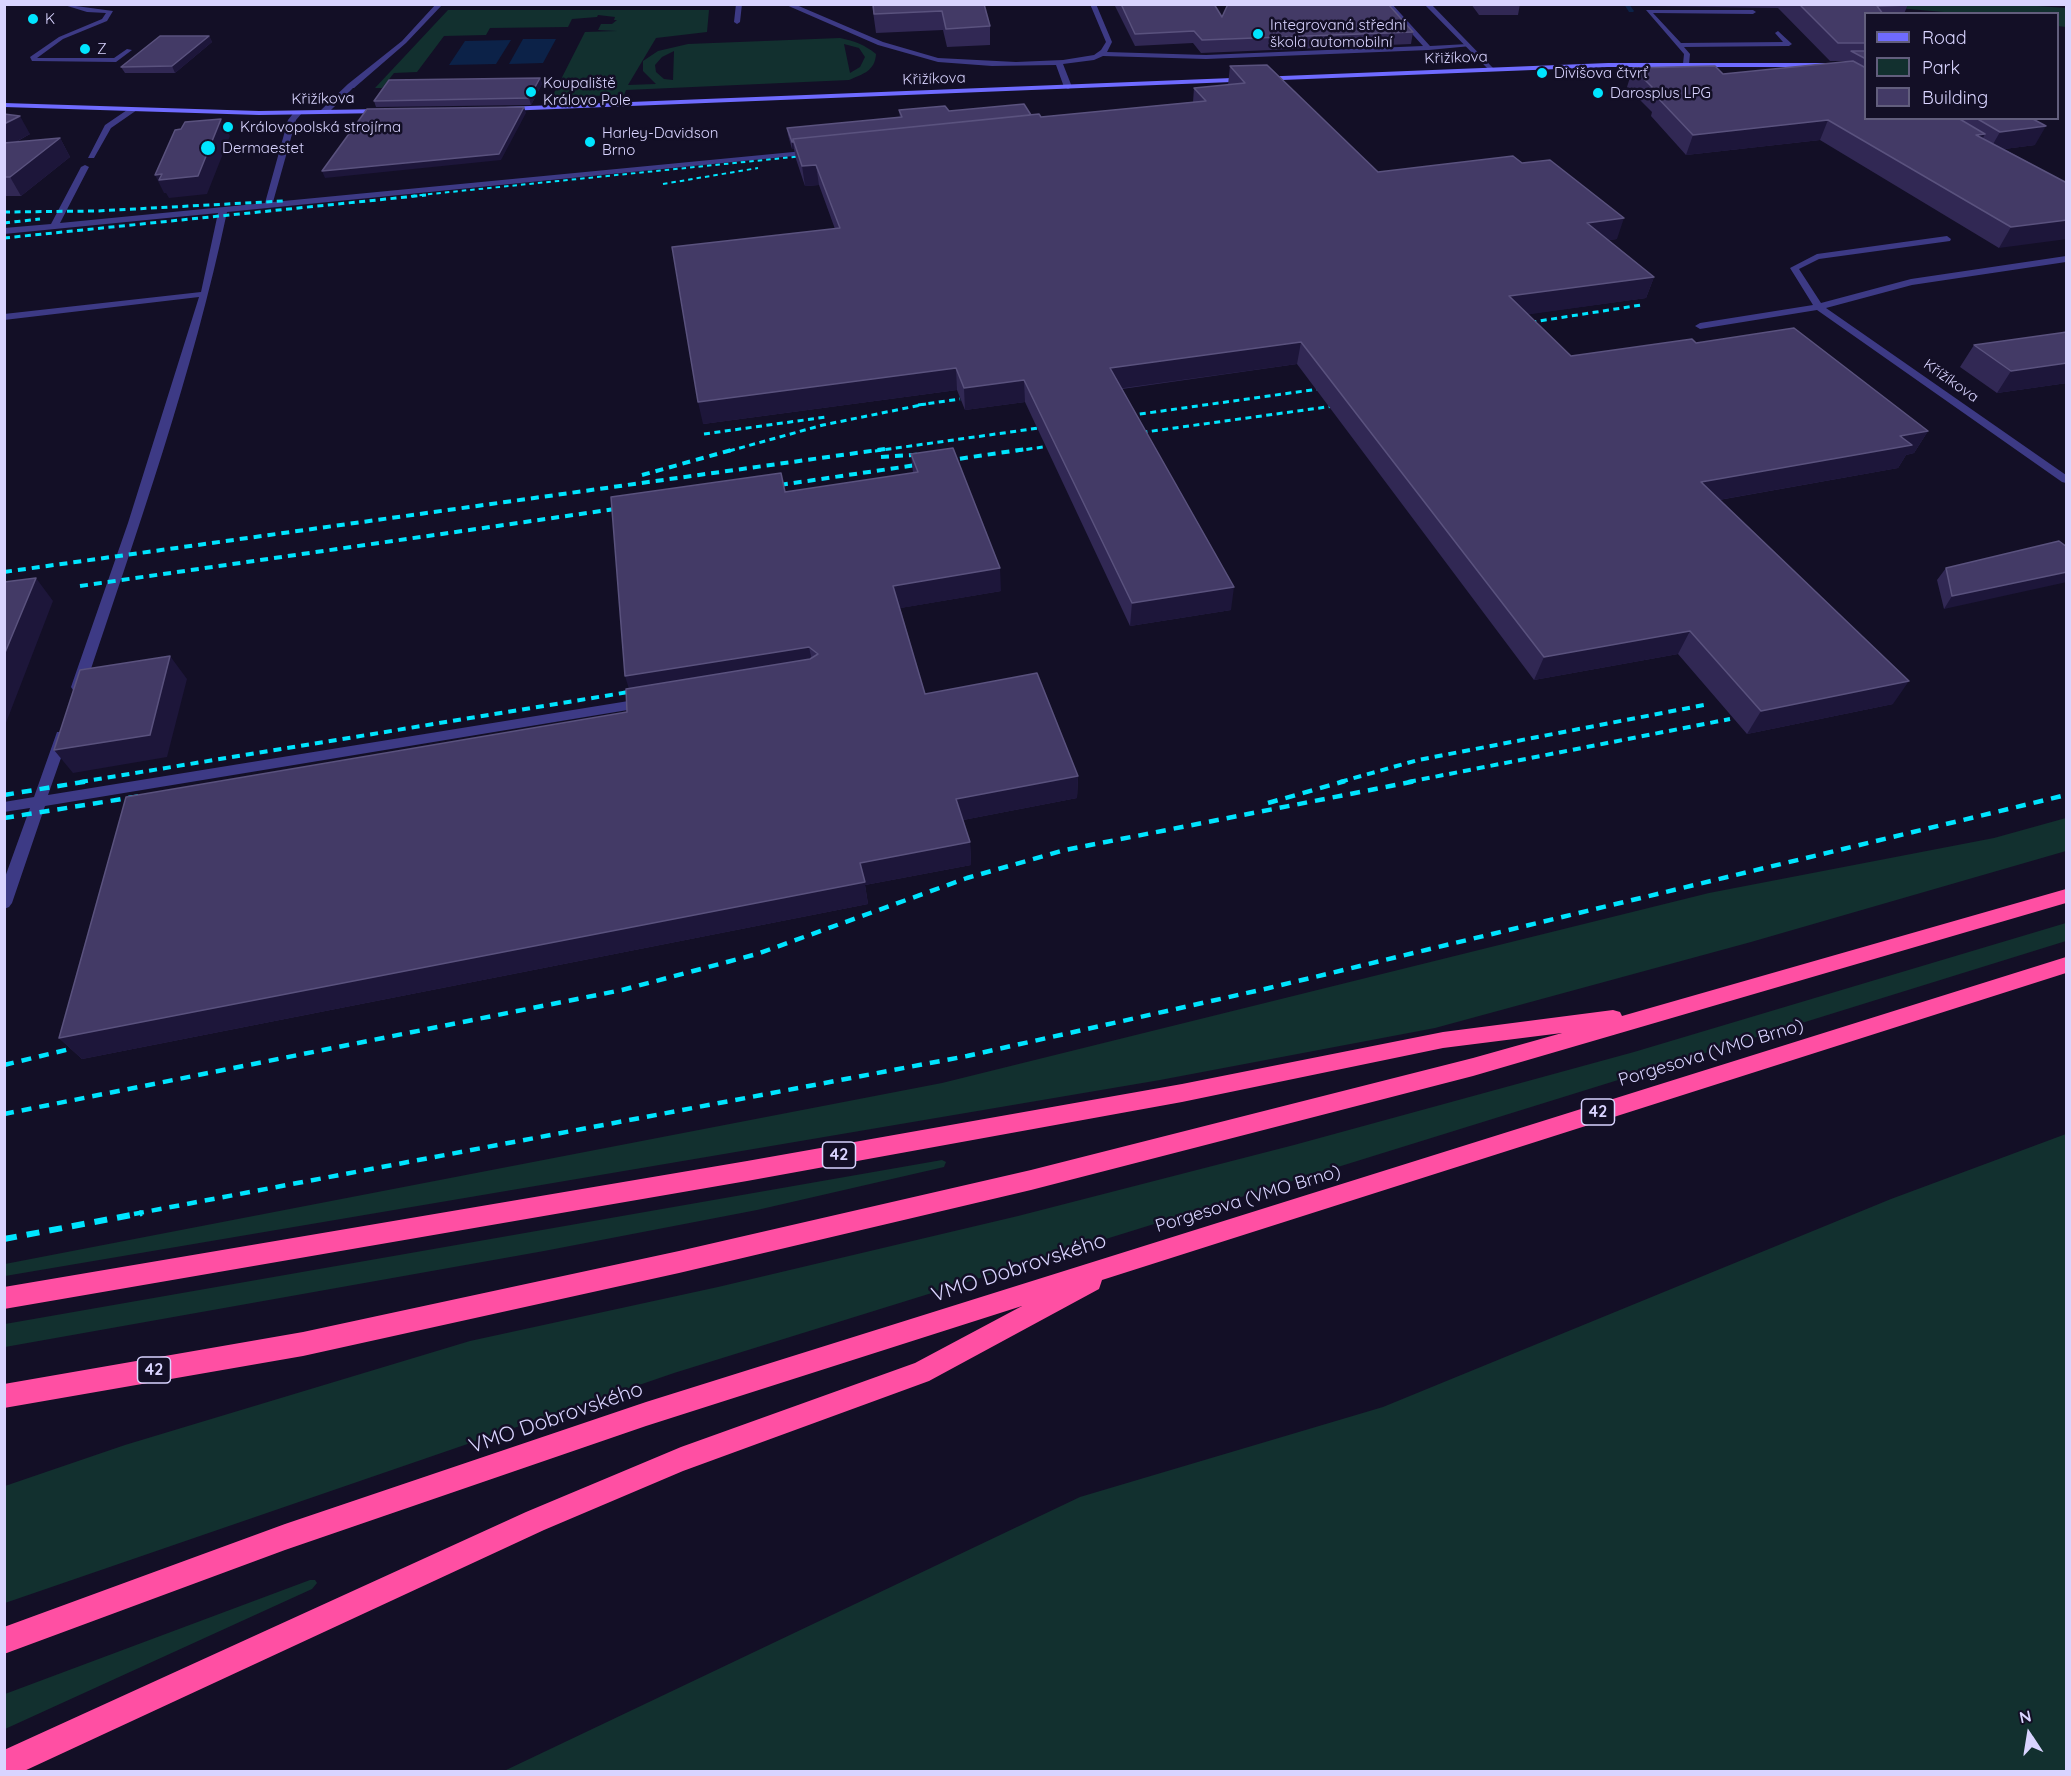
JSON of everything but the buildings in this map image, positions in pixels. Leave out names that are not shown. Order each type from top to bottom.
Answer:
[{"type":"highway","name":"42","points":[[4,1396],[303,1344],[679,1262],[1031,1180],[1473,1067],[2067,896]]},
{"type":"highway","name":"Porgesova (VMO Brno)","points":[[1129,1260],[2067,965]]},
{"type":"highway","name":"42","points":[[4,1298],[1170,1096],[1443,1040],[1674,1011]]},
{"type":"highway","name":"42","points":[[4,1765],[535,1521],[681,1459],[921,1372],[1129,1260]]},
{"type":"highway","name":"VMO Dobrovského","points":[[4,1641],[285,1537],[646,1414],[1129,1260]]},
{"type":"street","points":[[64,4],[87,10],[110,11],[105,20],[61,38],[32,58],[34,60],[116,60],[129,50]]},
{"type":"street","points":[[324,112],[404,42],[440,4]]},
{"type":"street","points":[[737,22],[739,4]]},
{"type":"street","points":[[787,4],[890,46],[938,61],[963,63],[1059,62],[1094,58],[1105,51],[1109,42],[1094,4]]},
{"type":"street","points":[[1388,4],[1429,48]]},
{"type":"street","points":[[1427,4],[1492,70]]},
{"type":"street","points":[[1686,64],[1687,54],[1648,11],[1753,12]]},
{"type":"street","points":[[1656,20],[1667,20]]},
{"type":"street","points":[[1678,45],[1789,44],[1778,33]]},
{"type":"street","points":[[1101,54],[1206,57],[1468,46]]},
{"type":"street","points":[[1059,62],[1068,87]]},
{"type":"street","name":"Křižíkova","points":[[496,110],[1492,70],[1686,64],[1864,65]]},
{"type":"street","points":[[1826,64],[1840,73]]},
{"type":"street","name":"Křižíkova","points":[[4,105],[298,113],[393,111]]},
{"type":"street","points":[[91,156],[108,127],[133,110]]},
{"type":"street","points":[[268,206],[291,121],[298,113]]},
{"type":"street","points":[[4,231],[828,151]]},
{"type":"street","points":[[54,227],[85,166]]},
{"type":"street","points":[[73,701],[134,523],[205,294],[224,210]]},
{"type":"street","name":"Křížíkova","points":[[1947,240],[1816,257],[1794,268],[1819,307],[2067,480]]},
{"type":"street","points":[[1700,326],[1819,307],[1911,282],[2067,259]]},
{"type":"street","points":[[4,317],[205,294]]},
{"type":"street","points":[[4,807],[661,701]]},
{"type":"street","points":[[4,903],[66,723]]},
{"type":"green space","points":[[2009,4],[2066,8],[2066,27],[2059,26],[2059,12],[1944,12],[1862,5]]},
{"type":"green space","points":[[448,10],[709,10],[707,32],[656,38],[628,85],[656,84],[643,71],[643,61],[658,51],[688,44],[840,38],[860,44],[876,54],[871,68],[849,80],[626,90],[624,95],[552,97],[585,32],[617,31],[598,30],[601,24],[612,24],[617,20],[614,20],[615,17],[598,15],[597,17],[572,19],[568,27],[490,28],[486,35],[444,36],[417,72],[394,73],[382,88],[375,88]],"holes":[[[844,44],[859,48],[865,57],[860,67],[850,73]],[[674,51],[673,80],[664,79],[656,72],[655,65],[662,57]]]},
{"type":"green space","points":[[2066,818],[2066,851],[1751,942],[1435,1028],[1160,1080],[5,1276],[5,1264],[942,1083],[1709,893],[1994,838]]},
{"type":"green space","points":[[2066,923],[2066,941],[674,1373],[5,1603],[5,1486],[125,1445],[470,1341],[718,1287],[1018,1216],[1294,1145],[1634,1052]]},
{"type":"green space","points":[[2066,1134],[2066,1771],[504,1771],[1080,1497],[1383,1407],[1891,1199]]},
{"type":"green space","points":[[942,1160],[946,1162],[944,1167],[757,1210],[544,1251],[5,1347],[5,1324]]},
{"type":"green space","points":[[315,1580],[317,1583],[312,1589],[5,1729],[5,1694]]},
{"type":"water","points":[[523,39],[556,39],[543,63],[509,64]]},
{"type":"water","points":[[511,40],[496,64],[449,65],[465,41]]},
{"type":"waterway","points":[[1626,4],[1631,11]]},
{"type":"railway","points":[[411,196],[813,155]]},
{"type":"railway","points":[[663,184],[758,168]]},
{"type":"railway","points":[[4,238],[426,195]]},
{"type":"railway","points":[[4,212],[97,211],[283,201]]},
{"type":"railway","points":[[4,223],[40,219]]},
{"type":"railway","points":[[1520,324],[1641,305]]},
{"type":"railway","points":[[1119,417],[1333,387]]},
{"type":"railway","points":[[918,405],[960,399]]},
{"type":"railway","points":[[729,451],[823,425],[926,404]]},
{"type":"railway","points":[[1131,434],[1341,405]]},
{"type":"railway","points":[[704,434],[826,417]]},
{"type":"railway","points":[[875,451],[1053,426]]},
{"type":"railway","points":[[1016,451],[1063,444]]},
{"type":"railway","points":[[642,475],[735,449]]},
{"type":"railway","points":[[4,572],[885,449]]},
{"type":"railway","points":[[766,487],[1026,449]]},
{"type":"railway","points":[[881,457],[928,454]]},
{"type":"railway","points":[[80,586],[629,507]]},
{"type":"railway","points":[[80,782],[641,690]]},
{"type":"railway","points":[[1340,782],[1418,760],[1709,704]]},
{"type":"railway","points":[[1408,782],[1730,719]]},
{"type":"railway","points":[[4,795],[89,781]]},
{"type":"railway","points":[[1268,803],[1345,781]]},
{"type":"railway","points":[[4,1114],[622,990],[757,954],[967,878],[1065,850],[1416,781]]},
{"type":"railway","points":[[134,1214],[967,1056],[1269,988],[2066,795]]},
{"type":"railway","points":[[4,818],[141,796]]},
{"type":"railway","points":[[4,1065],[86,1045]]},
{"type":"railway","points":[[4,1239],[142,1213]]},
{"type":"place","name":"K","points":[[33,19]]},
{"type":"place","name":"Integrovaná střední škola automobilní","points":[[1258,34]]},
{"type":"place","name":"Z","points":[[85,49]]},
{"type":"place","name":"Divišova čtvrť","points":[[1542,73]]},
{"type":"place","name":"Koupaliště Královo Pole","points":[[531,92]]},
{"type":"place","name":"Darosplus LPG","points":[[1598,93]]},
{"type":"place","name":"Královopolská strojírna","points":[[228,127]]},
{"type":"place","name":"Harley-Davidson Brno","points":[[590,142]]},
{"type":"place","name":"Dermaestet","points":[[208,148]]}]
